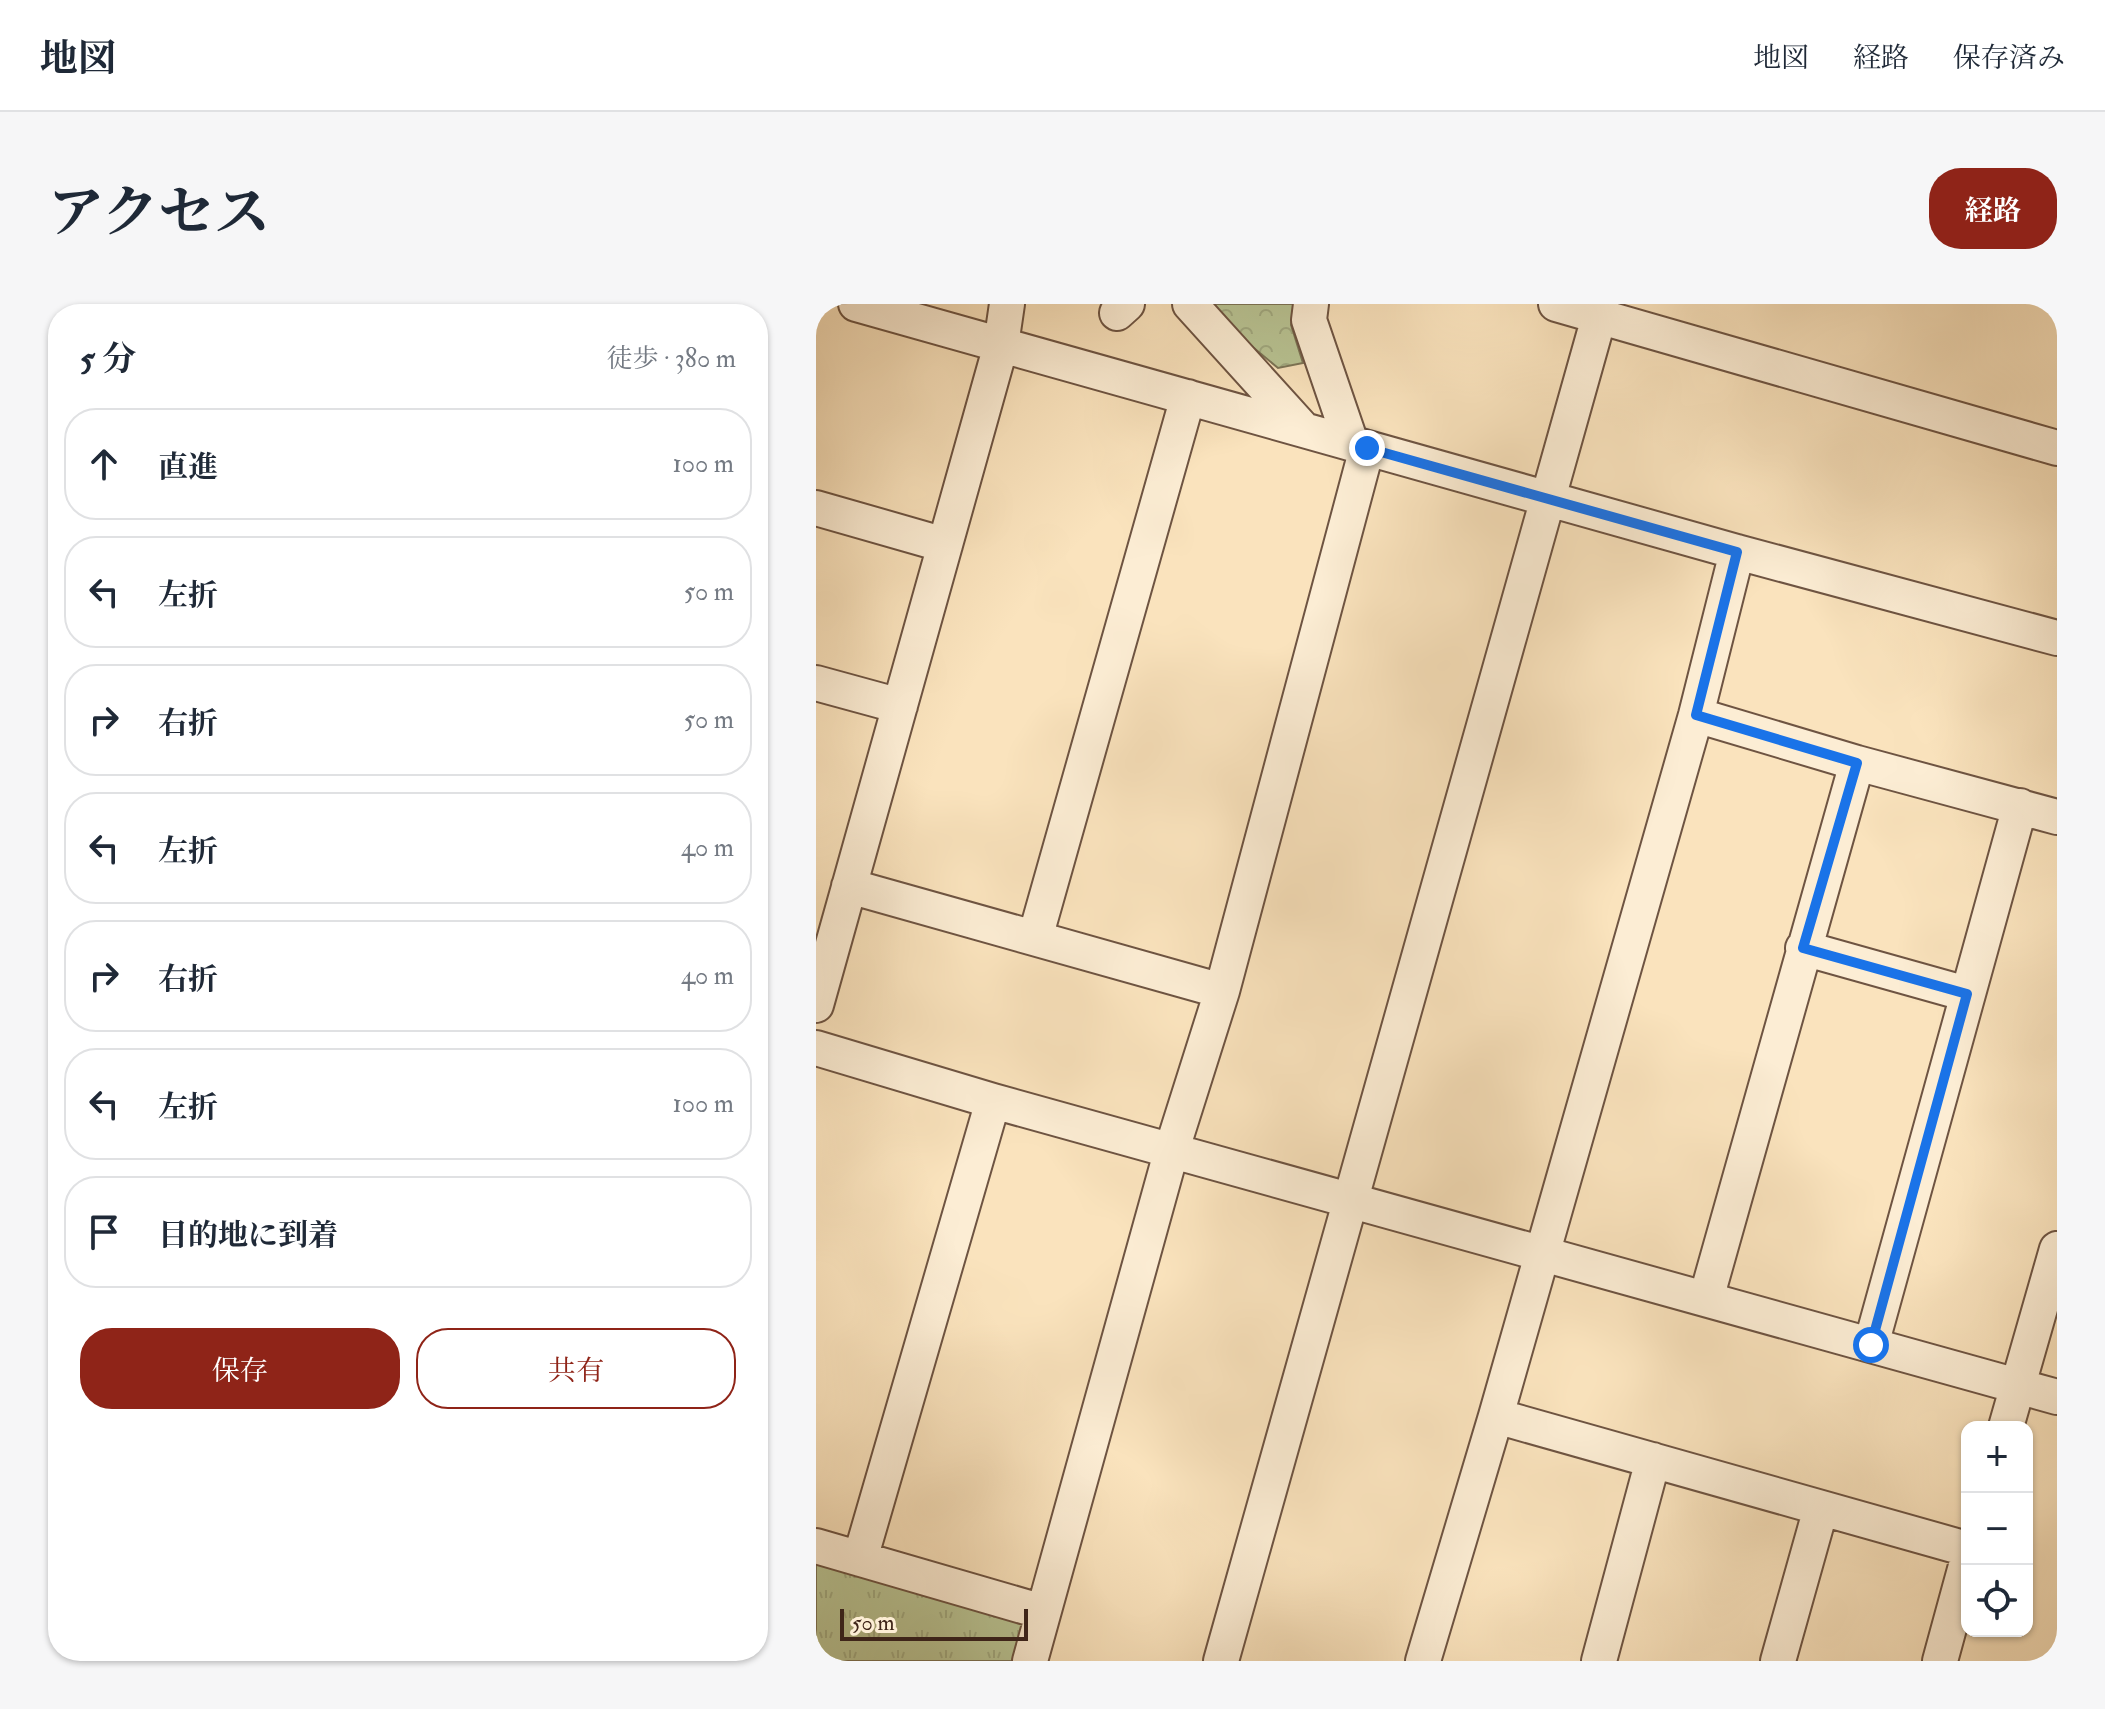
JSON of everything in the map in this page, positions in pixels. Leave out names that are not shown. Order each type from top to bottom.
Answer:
[{"type":"street","points":[[856,304],[1737,552],[2057,638]]},
{"type":"street","points":[[816,1005],[1001,345],[1007,304]]},
{"type":"street","points":[[1190,304],[1303,430]]},
{"type":"street","points":[[1030,1661],[1172,1149],[1222,991],[1359,446],[1309,320],[1311,304]]},
{"type":"street","points":[[1556,304],[2057,448]]},
{"type":"street","points":[[1221,1661],[1599,317]]},
{"type":"street","points":[[1035,938],[1188,397]]},
{"type":"street","points":[[816,508],[945,545]]},
{"type":"street","points":[[1423,1661],[1696,715],[1737,552]]},
{"type":"street","points":[[816,683],[900,706]]},
{"type":"street","points":[[1696,715],[1857,763],[2057,817]]},
{"type":"street","points":[[1706,1299],[1857,763]]},
{"type":"street","points":[[1871,1345],[2020,806]]},
{"type":"street","points":[[849,886],[1222,991]]},
{"type":"street","points":[[1803,948],[1967,994]]},
{"type":"street","points":[[816,1048],[993,1101],[2057,1397]]},
{"type":"street","points":[[860,1559],[993,1101]]},
{"type":"street","points":[[2008,1421],[2057,1249]]},
{"type":"street","points":[[1496,1416],[1961,1547]]},
{"type":"street","points":[[1599,1661],[1653,1460]]},
{"type":"street","points":[[1778,1661],[1821,1508]]},
{"type":"street","points":[[816,1546],[1043,1612]]},
{"type":"street","points":[[1940,1661],[1966,1565]]},
{"type":"green space","points":[[1211,304],[1294,304],[1291,325],[1303,363],[1278,368],[1231,329]]},
{"type":"green space","points":[[816,1559],[1023,1617],[1028,1627],[1019,1661],[816,1661]]},
{"type":"route","points":[[1367,448],[1737,552],[1696,715],[1857,763],[1803,948],[1967,994],[1871,1345]]}]
